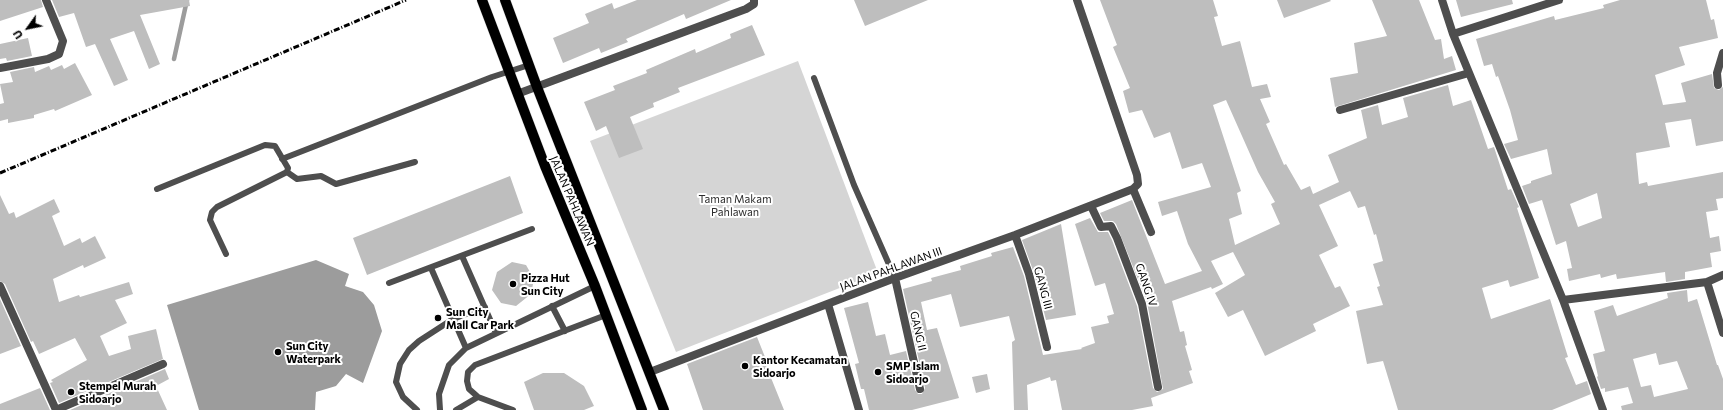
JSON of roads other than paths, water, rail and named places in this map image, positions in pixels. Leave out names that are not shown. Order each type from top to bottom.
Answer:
[{"type":"main road","name":"JALAN PAHLAWAN","points":[[482,0],[545,166],[595,286],[642,410]]},
{"type":"main road","name":"JALAN PAHLAWAN","points":[[505,0],[537,87],[664,410]]},
{"type":"street","points":[[0,68],[48,59],[59,54],[62,48],[62,41],[46,0]]},
{"type":"street","points":[[517,94],[746,9],[754,4],[754,0]]},
{"type":"street","points":[[1077,0],[1137,175],[1135,187],[1151,232]]},
{"type":"street","points":[[1442,0],[1453,34],[1563,300],[1603,410]]},
{"type":"street","points":[[1453,34],[1559,0]]},
{"type":"street","points":[[1718,85],[1717,73],[1723,54]]},
{"type":"street","points":[[1340,110],[1469,73]]},
{"type":"street","name":"JALAN PAHLAWAN III","points":[[650,372],[895,278],[1015,236],[1135,187]]},
{"type":"street","name":"GANG IV","points":[[1091,206],[1101,227],[1111,226],[1142,304],[1158,387]]},
{"type":"street","name":"GANG III","points":[[1015,236],[1029,274],[1047,347]]},
{"type":"street","points":[[1563,300],[1706,282],[1723,275]]},
{"type":"street","name":"GANG II","points":[[895,278],[920,389]]},
{"type":"street","points":[[1706,282],[1723,333]]},
{"type":"street","points":[[0,286],[56,410],[163,364]]},
{"type":"street","points":[[828,304],[859,410]]},
{"type":"lane","points":[[282,159],[509,71],[529,65]]},
{"type":"lane","points":[[814,78],[854,185],[895,278]]},
{"type":"lane","points":[[157,189],[265,145],[275,146],[288,168],[287,172]]},
{"type":"lane","points":[[287,172],[297,179],[321,176],[336,184],[415,162]]},
{"type":"lane","points":[[226,254],[210,220],[212,212],[217,207],[287,172]]},
{"type":"lane","points":[[389,283],[532,229]]},
{"type":"lane","points":[[462,256],[496,333]]},
{"type":"lane","points":[[431,268],[466,348]]},
{"type":"lane","points":[[440,410],[439,394],[449,365],[466,348],[595,286]]},
{"type":"lane","points":[[552,306],[565,331]]},
{"type":"lane","points":[[417,410],[403,397],[396,382],[400,364],[409,350],[419,341],[453,319],[485,307]]},
{"type":"lane","points":[[513,410],[478,397],[469,389],[467,381],[468,372],[475,365],[606,316]]},
{"type":"lane","points":[[456,410],[478,397]]},
{"type":"waterway","points":[[174,59],[187,0]]},
{"type":"railway","points":[[0,173],[406,0]]},
{"type":"place","name":"Pizza Hut Sun City","points":[[513,284]]},
{"type":"place","name":"Sun City Mall Car Park","points":[[438,318]]},
{"type":"place","name":"Sun City Waterpark","points":[[278,352]]},
{"type":"place","name":"Kantor Kecamatan Sidoarjo","points":[[745,366]]},
{"type":"place","name":"SMP Islam Sidoarjo","points":[[878,372]]},
{"type":"place","name":"Stempel Murah Sidoarjo","points":[[71,392]]},
{"type":"park label","name":"Taman Makam Pahlawan","points":[[735,205]]}]
